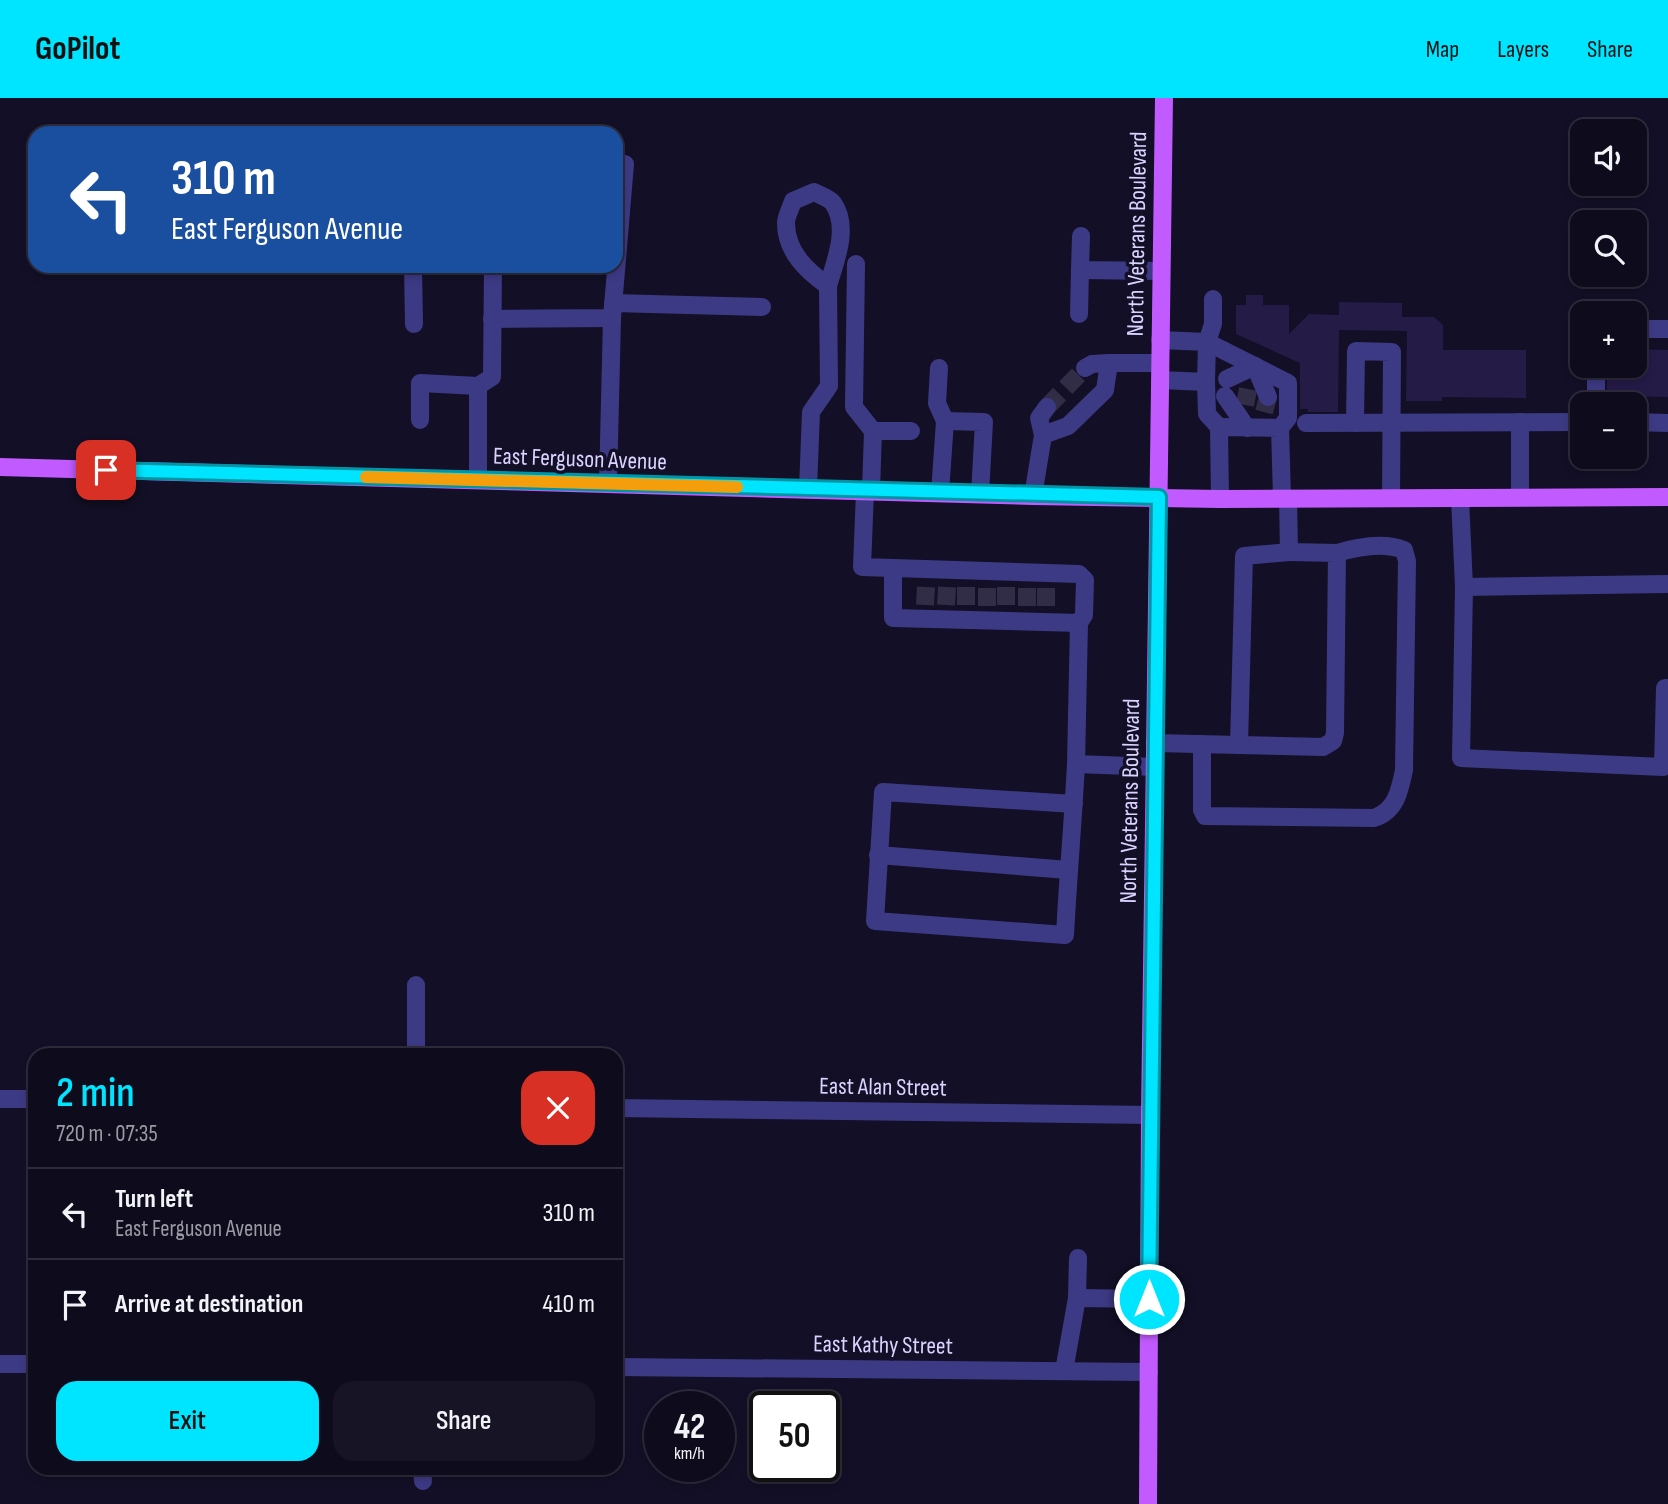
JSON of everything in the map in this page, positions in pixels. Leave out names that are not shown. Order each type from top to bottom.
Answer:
[{"type":"main road","name":"North Veterans Boulevard","points":[[1148,1504],[1150,1115],[1164,98]]},
{"type":"main road","name":"East Ferguson Avenue","points":[[0,467],[1033,496],[1220,499],[1668,497]]},
{"type":"street","points":[[623,164],[623,188]]},
{"type":"street","points":[[808,489],[811,412],[829,386],[828,286],[840,247],[839,217],[832,201],[814,192],[793,201],[786,222],[792,249],[806,270],[828,286]]},
{"type":"street","points":[[1079,314],[1081,236]]},
{"type":"street","points":[[856,264],[854,407],[873,431],[862,567],[893,568],[926,595],[966,596],[987,579],[1006,580],[1046,614],[1079,623]]},
{"type":"street","points":[[1080,270],[1161,271]]},
{"type":"street","points":[[413,273],[414,324]]},
{"type":"street","points":[[419,420],[420,383],[478,387],[492,377],[494,273]]},
{"type":"street","points":[[608,484],[616,273]]},
{"type":"street","points":[[1213,299],[1213,324],[1207,342],[1207,414],[1219,428],[1220,499]]},
{"type":"street","points":[[492,319],[613,310],[762,307]]},
{"type":"street","points":[[1647,329],[1668,329]]},
{"type":"street","points":[[1160,340],[1207,342],[1288,383],[1288,418],[1280,428],[1289,552]]},
{"type":"street","points":[[1355,423],[1356,351],[1392,352],[1391,498]]},
{"type":"street","points":[[1085,368],[1092,363],[1109,363],[1206,382]]},
{"type":"street","points":[[1043,435],[1068,426],[1105,390],[1109,363]]},
{"type":"street","points":[[1247,428],[1226,387],[1255,366]]},
{"type":"street","points":[[1247,428],[1247,397],[1255,366]]},
{"type":"street","points":[[1247,428],[1266,405],[1255,366]]},
{"type":"street","points":[[939,368],[937,403],[946,421],[940,493]]},
{"type":"street","points":[[478,387],[478,480]]},
{"type":"street","points":[[1033,496],[1043,435],[1039,418],[1047,407]]},
{"type":"street","points":[[946,421],[984,422],[980,494]]},
{"type":"street","points":[[1520,422],[1520,497]]},
{"type":"street","points":[[1306,423],[1570,422]]},
{"type":"street","points":[[1647,422],[1668,423]]},
{"type":"street","points":[[1219,428],[1280,428]]},
{"type":"street","points":[[873,431],[911,431]]},
{"type":"street","points":[[1460,498],[1464,587],[1461,758],[1663,767],[1665,688],[1668,688]]},
{"type":"street","points":[[1202,744],[1202,810],[1205,817],[1374,818],[1382,816],[1392,807],[1399,792],[1404,769],[1407,561],[1404,550],[1397,547],[1359,547],[1337,553],[1289,552],[1244,556],[1239,745]]},
{"type":"street","points":[[1155,743],[1323,747],[1333,741],[1337,553]]},
{"type":"street","points":[[893,568],[893,618],[926,595],[966,596],[987,613],[1007,614],[1046,580],[1079,574],[1085,580],[1084,615],[1079,623],[1076,764],[1074,804],[1068,870],[1065,934],[875,921],[883,792],[1074,804]]},
{"type":"street","points":[[1464,587],[1668,584]]},
{"type":"street","points":[[1076,764],[1155,767]]},
{"type":"street","points":[[878,855],[1068,870]]},
{"type":"street","points":[[416,985],[416,1048]]},
{"type":"street","points":[[0,1099],[28,1100]]},
{"type":"street","name":"East Alan Street","points":[[623,1108],[1150,1115]]},
{"type":"street","points":[[1064,1371],[1077,1298],[1078,1258]]},
{"type":"street","points":[[1077,1298],[1149,1299]]},
{"type":"street","points":[[0,1364],[28,1364]]},
{"type":"street","name":"East Kathy Street","points":[[623,1367],[1149,1372]]},
{"type":"building","points":[[1246,295],[1263,295],[1263,305],[1289,305],[1289,334],[1309,314],[1339,315],[1339,302],[1402,303],[1402,317],[1434,317],[1443,325],[1443,350],[1526,350],[1526,398],[1442,397],[1442,401],[1406,401],[1407,331],[1339,330],[1338,412],[1308,412],[1308,409],[1300,409],[1300,363],[1236,334],[1236,305],[1246,305]]},
{"type":"building","points":[[1647,349],[1668,350],[1668,397],[1647,397],[1647,392],[1607,392],[1607,378],[1647,378]]},
{"type":"tunnel","points":[[1047,407],[1085,368]]},
{"type":"tunnel","points":[[1245,405],[1248,389]]},
{"type":"tunnel","points":[[1264,412],[1268,397]]},
{"type":"tunnel","points":[[925,605],[926,587]]},
{"type":"tunnel","points":[[946,605],[947,587]]},
{"type":"tunnel","points":[[966,587],[966,605]]},
{"type":"tunnel","points":[[987,587],[987,606]]},
{"type":"tunnel","points":[[1006,587],[1006,606]]},
{"type":"tunnel","points":[[1027,588],[1027,606]]},
{"type":"tunnel","points":[[1046,588],[1046,606]]},
{"type":"slow traffic","points":[[366,477],[737,487]]},
{"type":"route","points":[[106,470],[1033,496],[1159,497],[1149,1299]]}]
